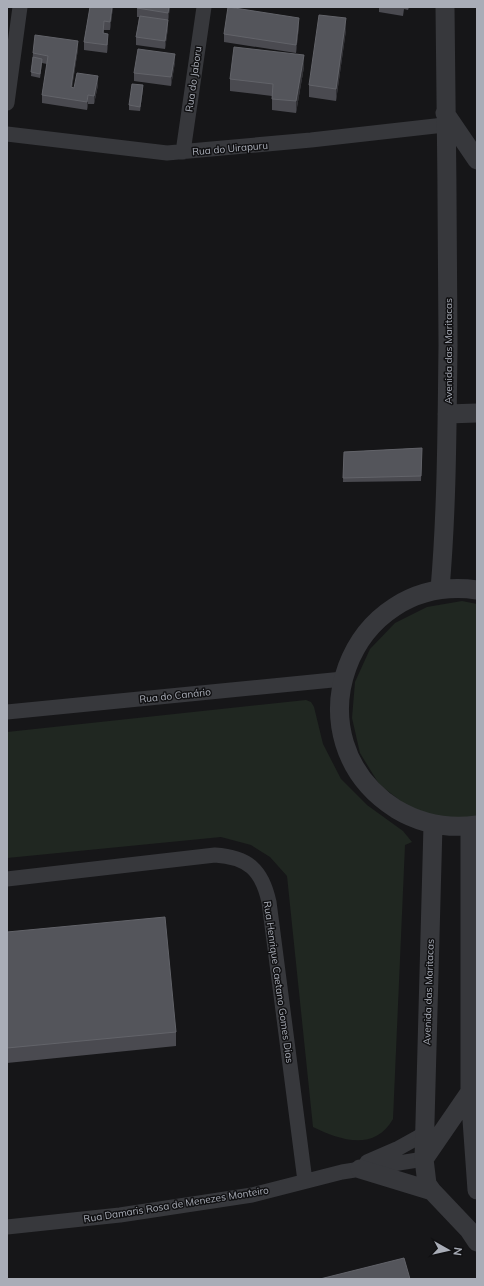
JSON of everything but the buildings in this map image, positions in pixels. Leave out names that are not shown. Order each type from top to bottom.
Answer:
[{"type":"street","points":[[7,103],[20,7]]},
{"type":"street","name":"Rua do Jaboru","points":[[183,152],[204,7]]},
{"type":"street","name":"Avenida das Maritacas","points":[[440,589],[443,547],[447,414],[448,120],[444,7]]},
{"type":"street","points":[[448,120],[477,160]]},
{"type":"street","name":"Rua do Uirapuru","points":[[7,134],[167,154],[311,140],[448,120]]},
{"type":"street","points":[[447,414],[477,413]]},
{"type":"street","points":[[477,590],[464,588],[440,589],[420,594],[402,602],[386,613],[371,626],[359,642],[349,660],[343,679],[339,706],[342,733],[351,759],[365,782],[384,801],[407,816],[433,824],[461,827],[473,825],[470,1092],[477,1190]]},
{"type":"street","name":"Rua do Canário","points":[[7,712],[343,679]]},
{"type":"street","name":"Avenida das Maritacas","points":[[432,1191],[427,1184],[424,1159],[424,1134],[433,824]]},
{"type":"street","name":"Rua Henrique Caetano Gomes Dias","points":[[7,879],[215,855],[236,857],[253,867],[259,874],[269,902],[305,1181]]},
{"type":"street","points":[[424,1159],[470,1092]]},
{"type":"street","name":"Rua Damaris Rosa de Menezes Monteiro","points":[[351,1171],[382,1157],[424,1134]]},
{"type":"street","name":"Rua Damaris Rosa de Menezes Monteiro","points":[[7,1227],[125,1214],[252,1194],[351,1171],[424,1159]]},
{"type":"street","points":[[351,1171],[432,1191],[474,1233]]},
{"type":"shaded area","points":[[462,601],[477,604],[477,819],[441,818],[407,806],[379,784],[360,753],[352,718],[355,682],[370,649],[395,623],[427,607]]},
{"type":"shaded area","points":[[306,700],[311,702],[314,707],[323,744],[341,779],[367,805],[403,831],[412,842],[405,845],[393,1119],[385,1129],[376,1136],[366,1139],[345,1139],[313,1127],[287,876],[270,857],[251,845],[221,837],[7,858],[7,732]]}]
